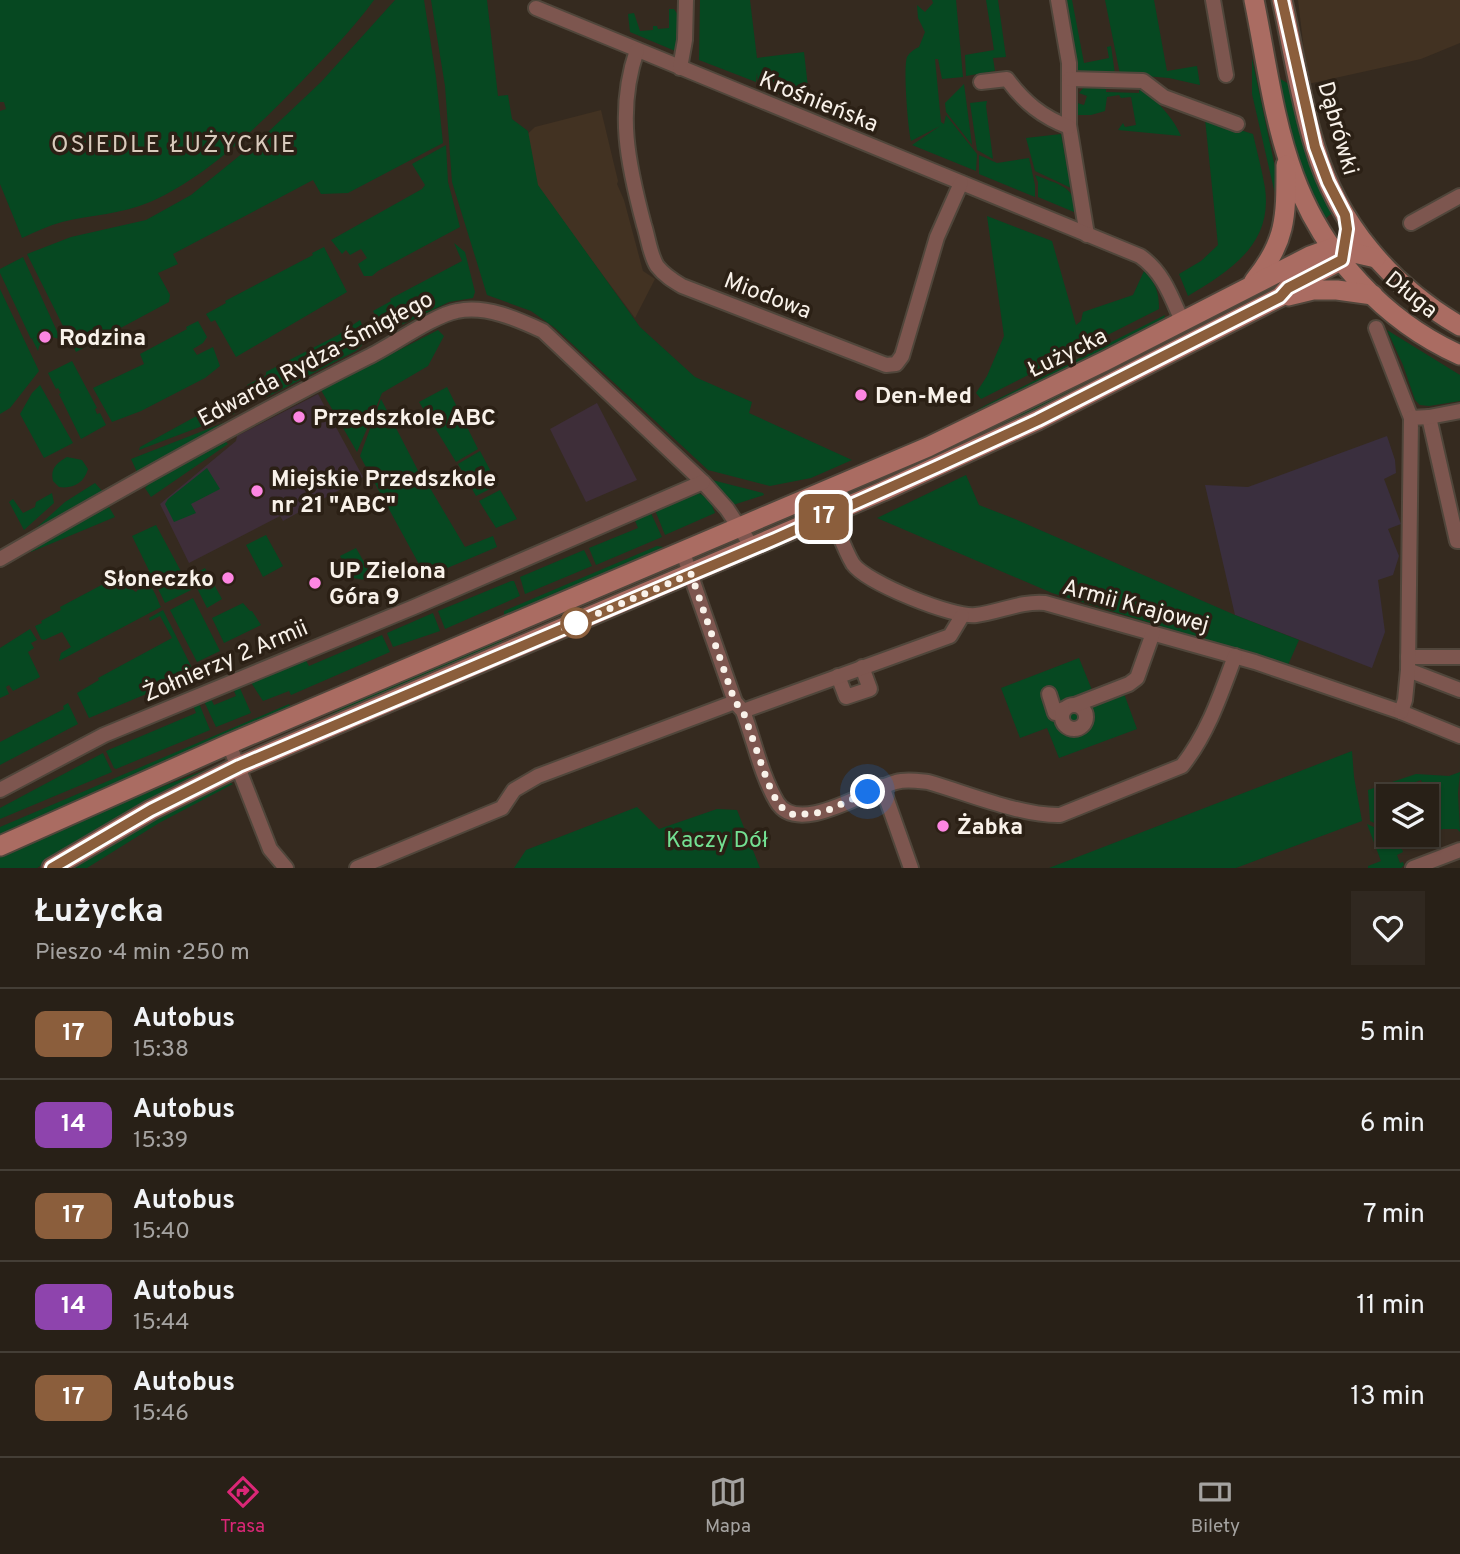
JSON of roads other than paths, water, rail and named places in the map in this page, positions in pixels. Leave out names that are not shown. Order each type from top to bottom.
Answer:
[{"type":"main road","points":[[1254,0],[1285,150],[1302,196],[1339,253]]},
{"type":"main road","name":"Dąbrówki","points":[[1282,0],[1315,147],[1328,182],[1345,215],[1376,257]]},
{"type":"main road","points":[[1250,287],[1266,267],[1280,240],[1286,214],[1285,150]]},
{"type":"main road","points":[[1339,253],[1347,229],[1345,215]]},
{"type":"main road","points":[[1339,253],[1376,257]]},
{"type":"main road","name":"Łużycka","points":[[0,846],[229,744],[867,472],[975,424],[1310,256],[1339,253]]},
{"type":"main road","name":"Łużycka","points":[[52,868],[151,810],[239,766],[753,548],[1038,420],[1280,297],[1288,288],[1339,253]]},
{"type":"main road","name":"Długa","points":[[1339,253],[1373,295],[1410,326],[1460,355]]},
{"type":"main road","name":"Długa","points":[[1376,257],[1418,298],[1460,326]]},
{"type":"main road","points":[[1280,297],[1313,290],[1373,295]]},
{"type":"street","points":[[680,68],[685,40],[686,0]]},
{"type":"street","points":[[1058,0],[1069,63],[1069,127],[1087,235]]},
{"type":"street","points":[[1213,0],[1226,75]]},
{"type":"street","name":"Krośnieńska","points":[[536,8],[1140,256],[1152,264],[1164,282],[1182,321]]},
{"type":"street","name":"Miodowa","points":[[637,50],[628,75],[625,103],[629,170],[655,263],[667,277],[682,286],[886,365],[896,364],[902,356],[937,237],[961,183]]},
{"type":"street","points":[[981,82],[1007,79],[1036,111],[1069,127]]},
{"type":"street","points":[[1070,79],[1132,79],[1143,82],[1164,97],[1237,124]]},
{"type":"street","points":[[1411,223],[1460,196]]},
{"type":"street","name":"Edwarda Rydza-Śmigłego","points":[[0,559],[255,415],[449,312],[468,309],[513,317],[543,331],[583,372],[703,482],[740,527],[753,548]]},
{"type":"street","points":[[1376,328],[1411,418],[1408,664],[1401,712]]},
{"type":"street","points":[[1411,418],[1460,411]]},
{"type":"street","points":[[1429,417],[1457,541],[1460,541]]},
{"type":"street","name":"Żołnierzy 2 Armii","points":[[0,790],[104,735],[414,607],[703,482]]},
{"type":"street","name":"Armii Krajowej","points":[[836,512],[855,565],[868,577],[948,612],[962,616],[985,614],[1022,604],[1045,603],[1235,656],[1401,712],[1460,736]]},
{"type":"street","points":[[682,550],[768,783],[778,804],[794,815],[824,812],[898,781],[928,782],[1028,811],[1060,815],[1171,772],[1182,765],[1194,751],[1218,703],[1235,656]]},
{"type":"street","points":[[357,868],[502,808],[521,784],[538,776],[950,636],[962,616]]},
{"type":"street","points":[[1049,694],[1055,713],[1129,684],[1137,678],[1153,633]]},
{"type":"street","points":[[1408,664],[1460,657]]},
{"type":"street","points":[[1408,664],[1460,690]]},
{"type":"street","points":[[838,676],[846,697],[870,689],[863,667]]},
{"type":"street","points":[[229,744],[270,849],[286,868]]},
{"type":"street","points":[[882,786],[911,868]]},
{"type":"street","points":[[1413,868],[1440,863],[1460,850]]},
{"type":"place","name":"Rodzina","points":[[45,337]]},
{"type":"place","name":"Den-Med","points":[[861,395]]},
{"type":"place","name":"Przedszkole ABC","points":[[299,417]]},
{"type":"place","name":"Miejskie Przedszkole nr 21 \"ABC\"","points":[[257,491]]},
{"type":"place","name":"Słoneczko","points":[[228,578]]},
{"type":"place","name":"UP Zielona Góra 9","points":[[315,583]]},
{"type":"place","name":"Żabka","points":[[943,826]]},
{"type":"district","name":"OSIEDLE ŁUŻYCKIE","points":[[174,144]]},
{"type":"park label","name":"Kaczy Dół","points":[[717,839]]}]
